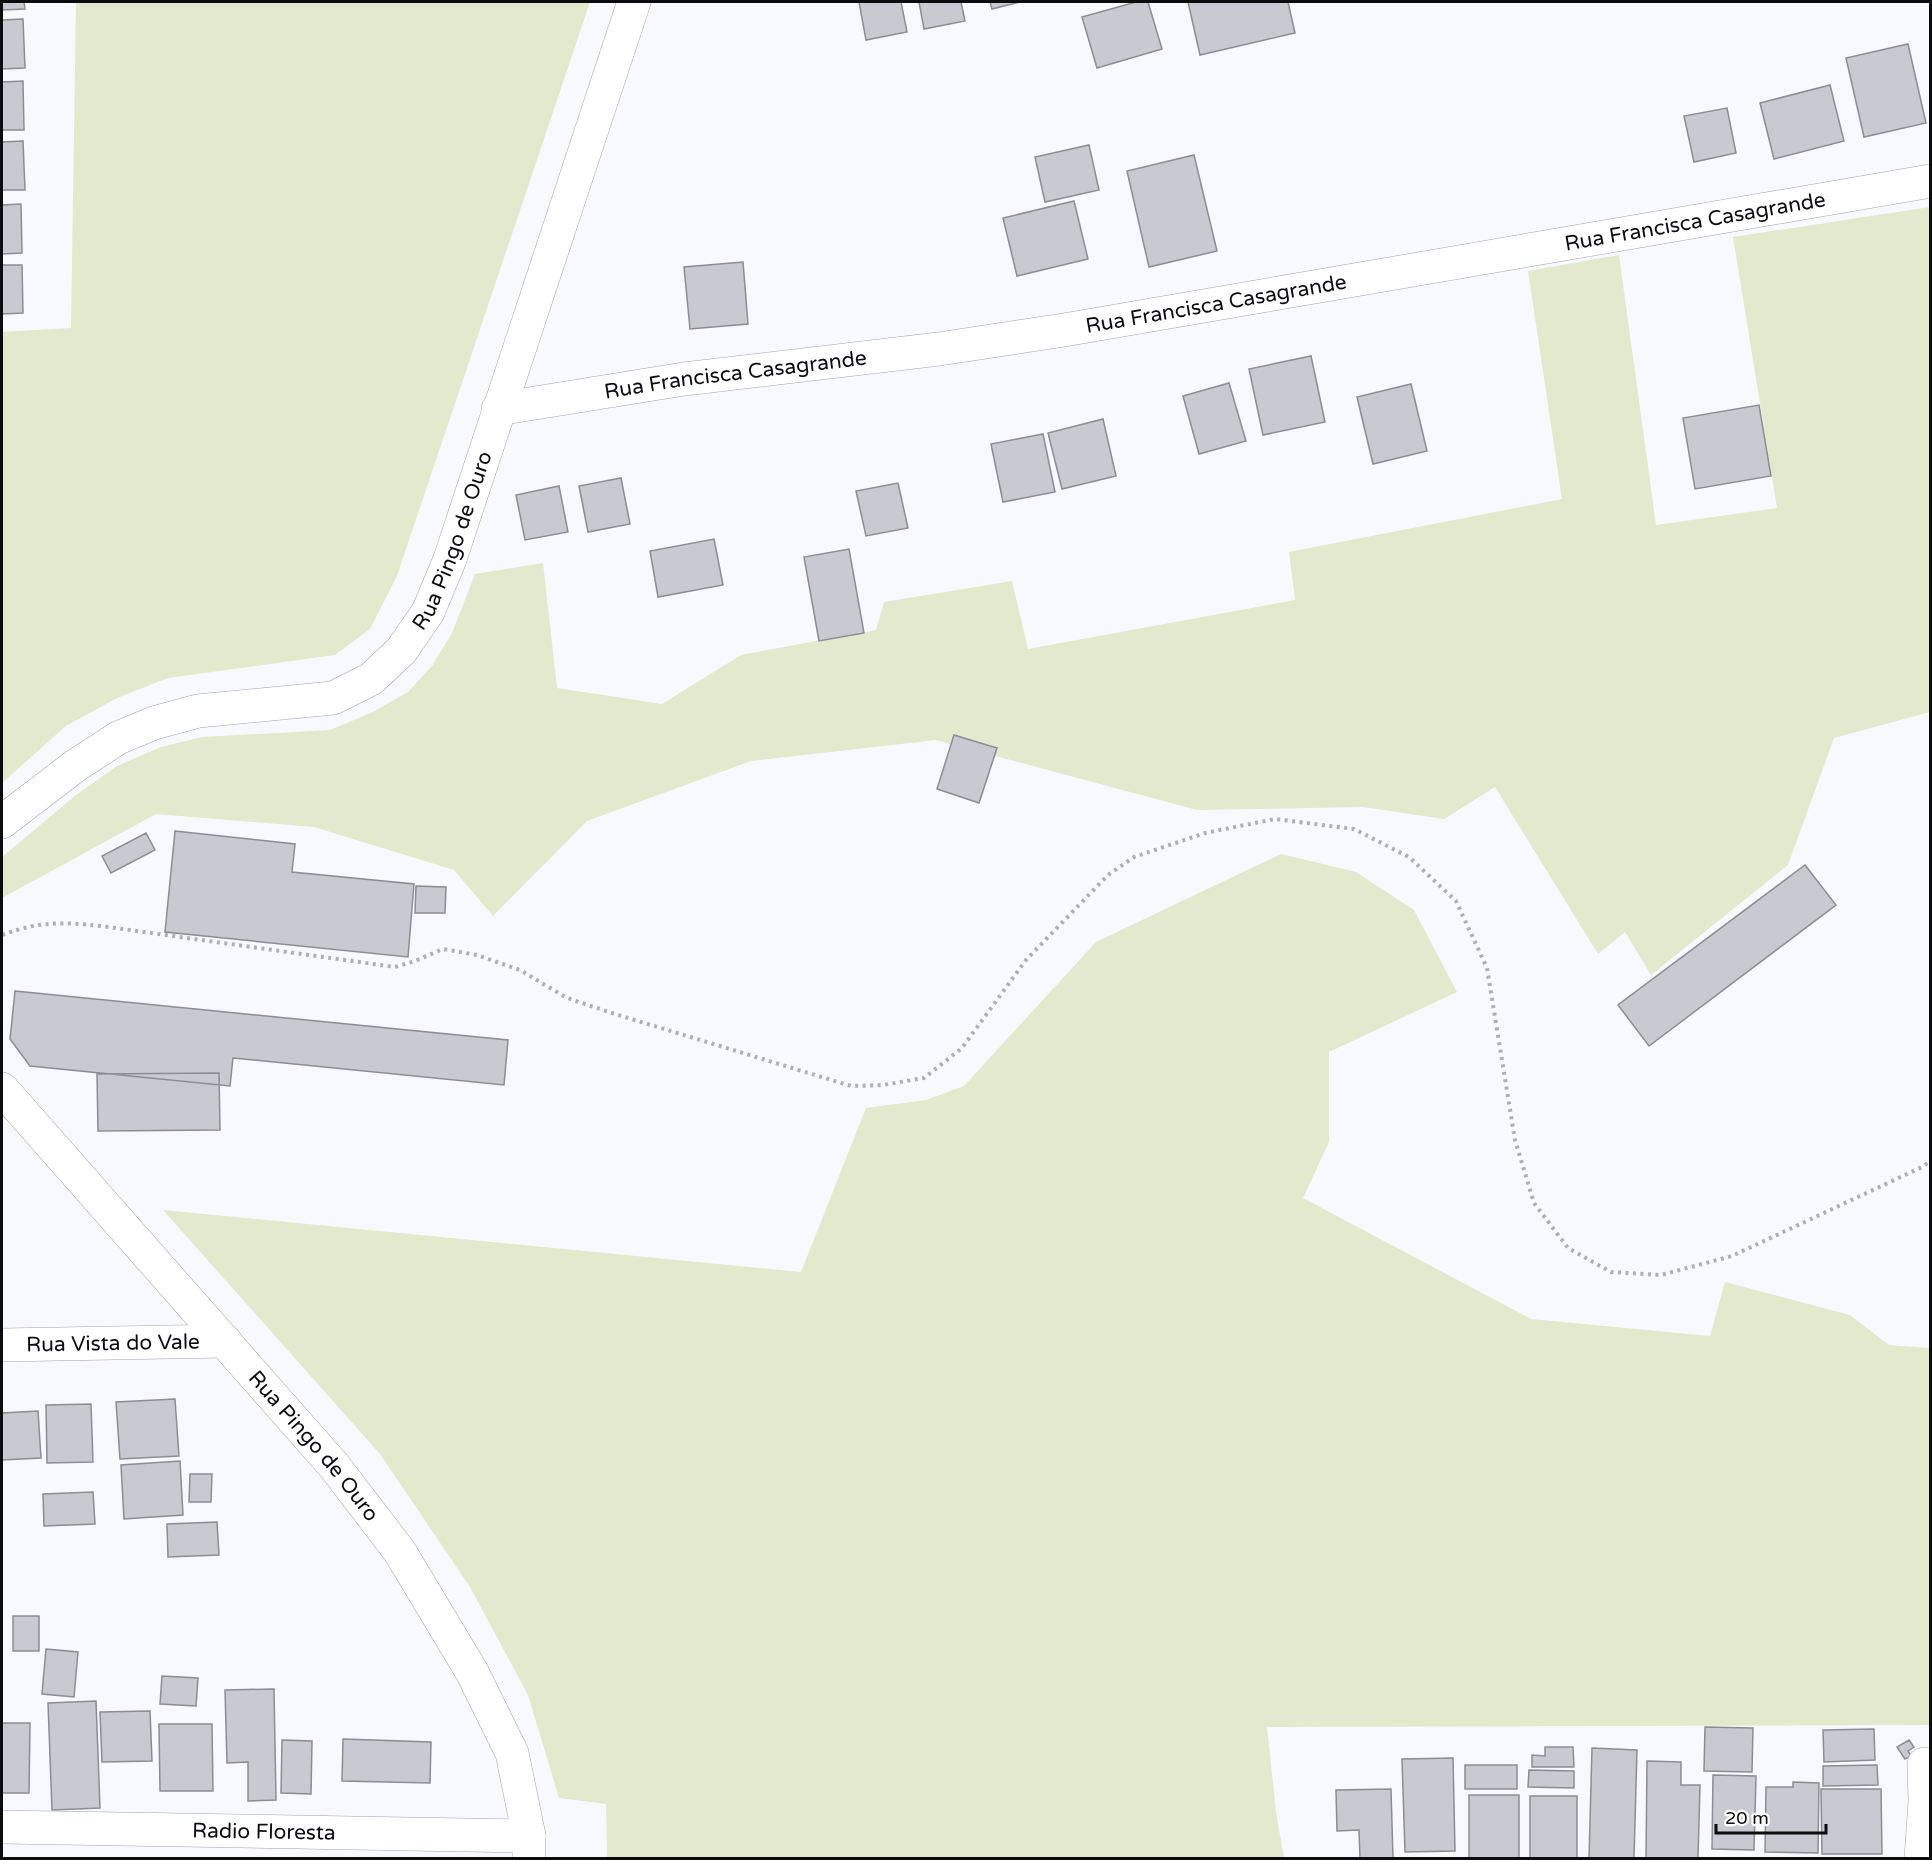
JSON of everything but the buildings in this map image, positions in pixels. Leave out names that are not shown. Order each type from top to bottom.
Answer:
[{"type":"street","name":"Rua Pingo de Ouro","points":[[2,822],[118,738],[154,723],[198,711],[333,698],[371,679],[401,651],[428,612],[450,559],[634,2]]},
{"type":"street","name":"Rua Francisca Casagrande","points":[[498,409],[684,379],[939,349],[1052,332],[1930,181]]},
{"type":"street","name":"Rua Pingo de Ouro","points":[[2,1089],[335,1467],[400,1552],[472,1672],[512,1753],[529,1847]]},
{"type":"street","name":"Rua Vista do Vale","points":[[2,1345],[225,1341]]},
{"type":"street","points":[[1921,1858],[1925,1802],[1924,1764]]},
{"type":"street","name":"Radio Floresta","points":[[2,1827],[183,1845],[529,1847]]},
{"type":"path","points":[[2,935],[26,926],[61,922],[395,967],[443,949],[477,955],[520,970],[567,998],[615,1014],[851,1086],[883,1085],[924,1078],[962,1048],[1026,960],[1108,874],[1134,857],[1161,847],[1205,833],[1275,819],[1353,829],[1409,857],[1456,901],[1487,968],[1515,1140],[1534,1203],[1568,1248],[1611,1272],[1661,1275],[1732,1256],[1847,1204],[1930,1161]]},
{"type":"green space","points":[[76,2],[590,2],[397,576],[370,629],[335,655],[168,678],[117,698],[66,726],[2,783],[2,332],[71,328]]},
{"type":"green space","points":[[1930,207],[1930,712],[1834,738],[1788,865],[1651,975],[1625,932],[1598,954],[1495,787],[1444,819],[1363,807],[1197,810],[936,740],[751,761],[587,821],[493,916],[454,870],[314,827],[156,814],[2,898],[2,857],[76,795],[117,766],[161,747],[202,737],[330,730],[373,712],[408,692],[432,666],[452,633],[475,574],[543,563],[557,688],[662,704],[741,655],[876,630],[884,602],[1012,581],[1028,649],[1295,600],[1289,552],[1562,499],[1528,271],[1619,255],[1656,525],[1777,508],[1733,237]]},
{"type":"green space","points":[[1281,854],[1356,872],[1414,910],[1457,992],[1329,1052],[1329,1142],[1303,1198],[1531,1319],[1710,1336],[1725,1282],[1850,1315],[1889,1345],[1930,1348],[1930,1725],[1267,1727],[1276,1812],[1284,1858],[607,1858],[606,1804],[559,1798],[528,1695],[470,1587],[380,1454],[163,1210],[801,1272],[866,1108],[926,1100],[964,1086],[1096,942]]}]
